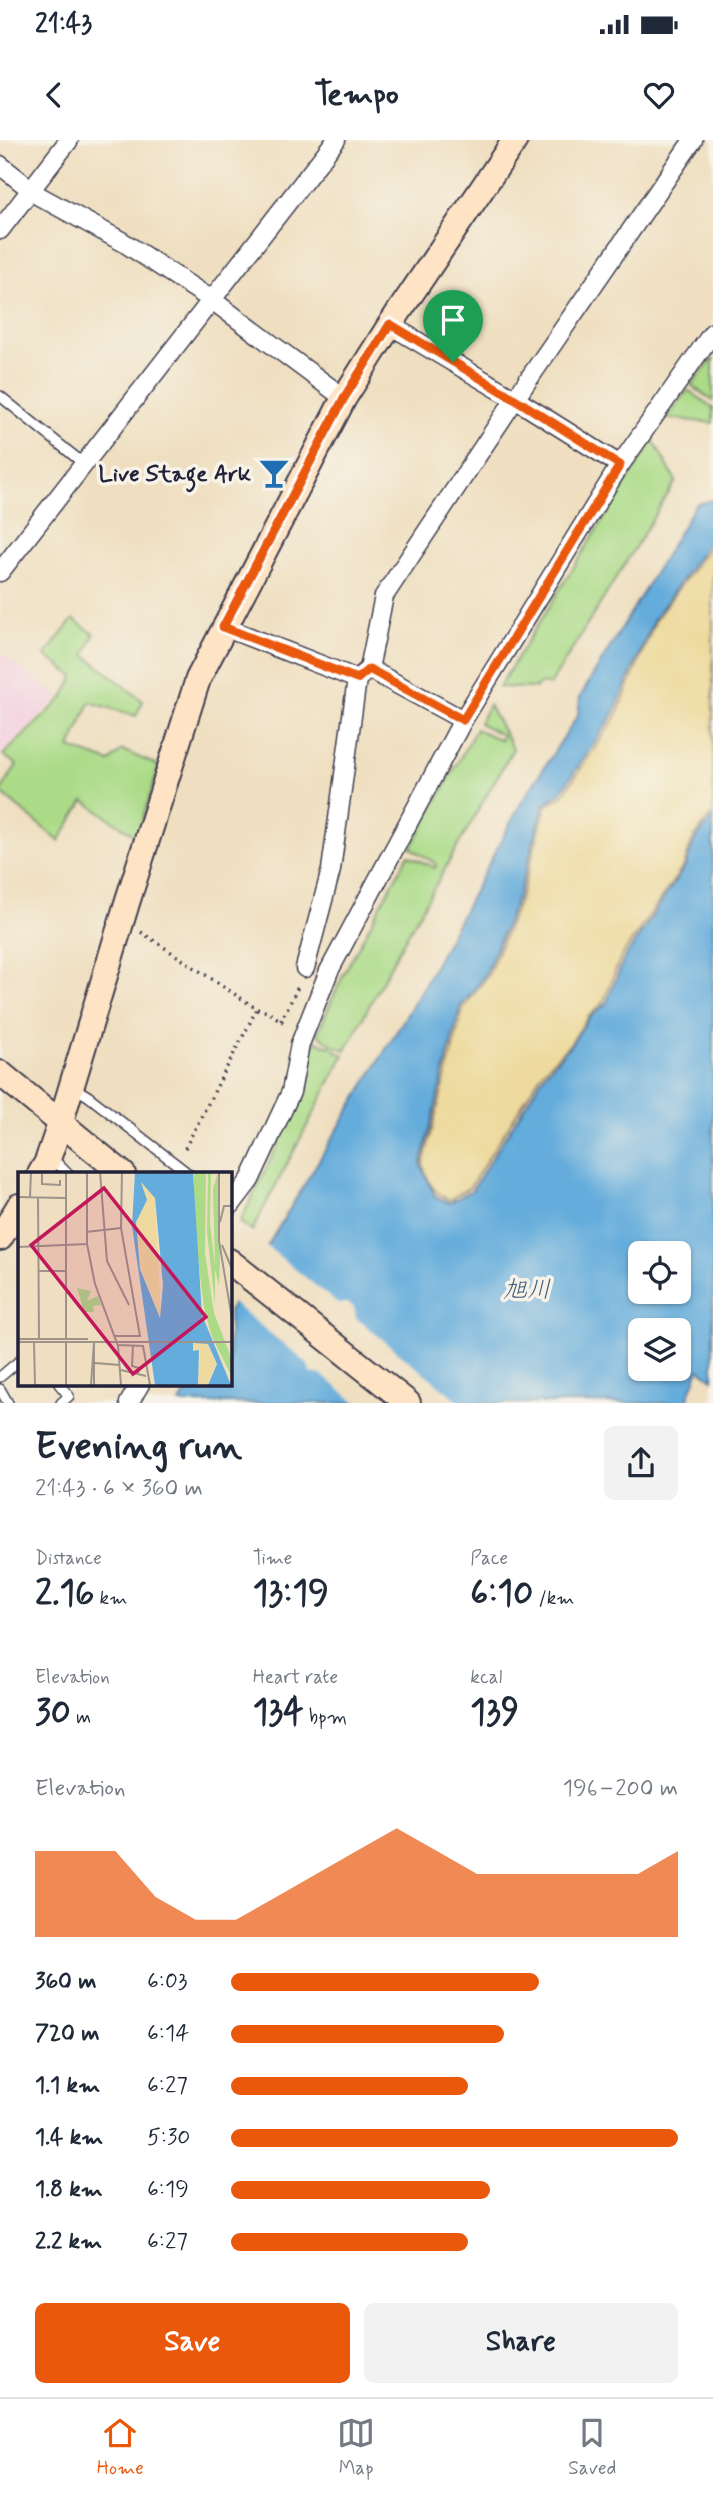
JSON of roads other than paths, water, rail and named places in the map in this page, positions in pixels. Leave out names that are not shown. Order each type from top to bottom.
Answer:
[{"type":"street","points":[[0,230],[69,140]]},
{"type":"street","points":[[0,572],[336,140]]},
{"type":"street","points":[[45,1165],[198,679],[344,398],[390,324],[515,140]]},
{"type":"street","points":[[305,973],[331,870],[363,674],[384,596],[693,140]]},
{"type":"street","points":[[0,165],[31,190],[123,242],[212,300],[344,398]]},
{"type":"street","points":[[390,324],[620,465]]},
{"type":"street","points":[[231,1204],[254,1171],[291,1092],[300,1044],[329,971],[463,720],[620,465],[713,332]]},
{"type":"street","points":[[223,627],[363,674],[463,720]]},
{"type":"street","points":[[0,1073],[121,1172]]},
{"type":"street","points":[[0,1238],[18,1208]]},
{"type":"street","points":[[231,1263],[408,1403]]},
{"type":"street","points":[[130,1403],[139,1386]]},
{"type":"lane","points":[[0,396],[84,464]]},
{"type":"lane","points":[[71,1086],[88,1096],[181,1170]]},
{"type":"lane","points":[[45,1165],[63,1172]]},
{"type":"lane","points":[[0,1377],[18,1362]]},
{"type":"lane","points":[[61,1386],[69,1396],[61,1403]]},
{"type":"lane","points":[[0,1389],[8,1403]]},
{"type":"water","name":"旭川","points":[[713,500],[713,536],[654,619],[613,715],[560,793],[544,805],[518,896],[485,975],[460,1008],[421,1165],[435,1196],[449,1203],[472,1190],[546,1072],[570,1046],[589,1018],[606,1004],[624,959],[686,865],[694,842],[713,817],[713,1379],[699,1369],[686,1403],[180,1403],[189,1386],[231,1386],[231,1307],[421,991],[520,805],[578,715],[580,697],[696,504]]},
{"type":"place","name":"Live Stage Ark","points":[[274,473]]}]
